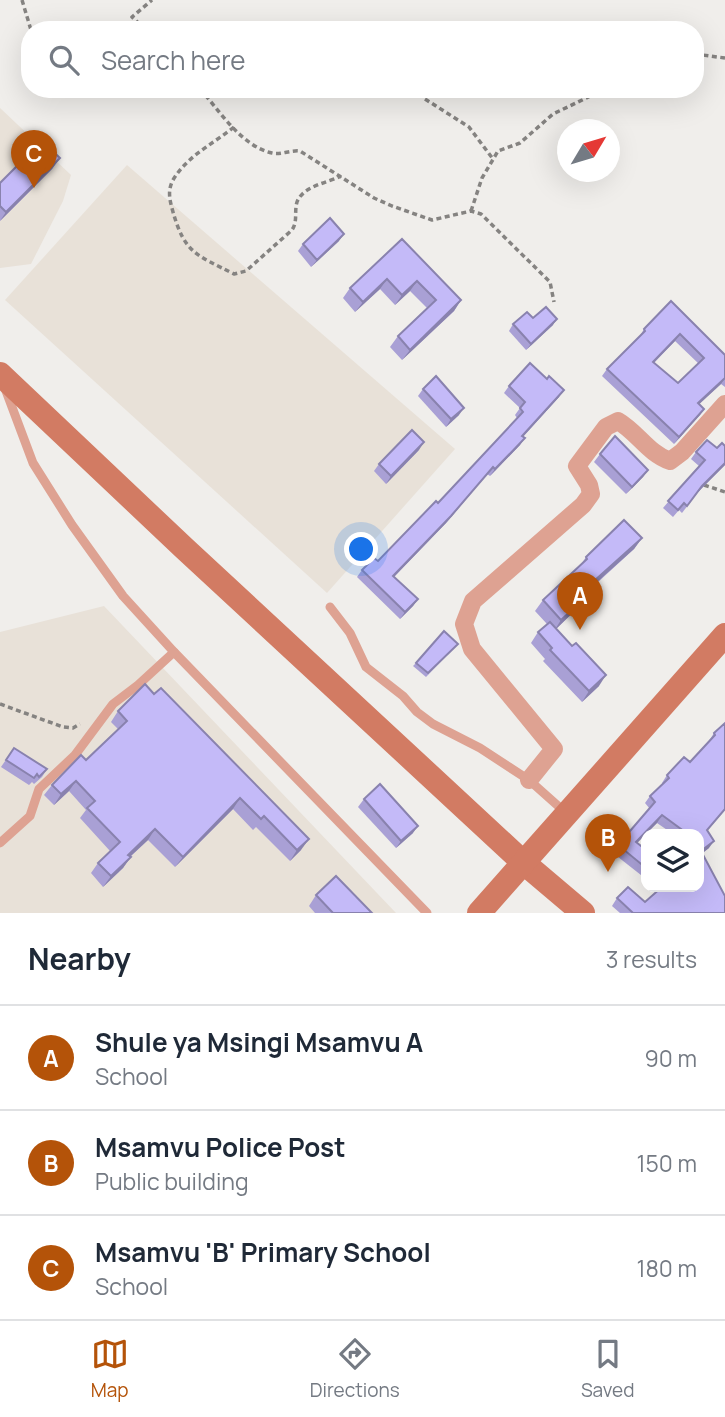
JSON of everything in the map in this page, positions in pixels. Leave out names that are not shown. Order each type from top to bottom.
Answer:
[{"type":"street","points":[[0,374],[524,863],[583,913]]},
{"type":"street","points":[[529,780],[554,749],[472,649],[464,624],[473,601],[583,505],[591,494],[590,485],[578,466],[606,427],[618,421],[630,428],[658,457],[670,461],[682,452],[725,404]]},
{"type":"street","points":[[479,913],[725,635]]},
{"type":"lane","points":[[0,374],[33,463],[54,498],[123,596],[427,913]]},
{"type":"lane","points":[[330,607],[351,633],[366,667],[417,712],[529,780],[567,814]]},
{"type":"lane","points":[[0,843],[30,816],[39,789],[75,755],[113,704],[174,652]]},
{"type":"path","points":[[22,0],[28,21]]},
{"type":"path","points":[[136,21],[132,17],[152,0]]},
{"type":"path","points":[[704,55],[725,58]]},
{"type":"path","points":[[208,98],[247,140],[277,154],[300,150],[374,198],[432,220],[471,211],[481,214],[550,282],[554,302]]},
{"type":"path","points":[[471,211],[482,178],[499,151],[520,143],[549,117],[587,98]]},
{"type":"path","points":[[425,100],[469,127],[493,159]]},
{"type":"path","points":[[234,127],[208,145],[185,166],[172,181],[169,193],[180,234],[187,246],[234,274],[246,271],[292,230],[296,222],[297,204],[304,192],[341,176]]},
{"type":"path","points":[[696,483],[725,492]]},
{"type":"path","points":[[0,704],[63,727],[72,728],[90,717],[103,716]]},
{"type":"shaded area","points":[[0,108],[71,175],[63,201],[31,264],[0,268]]},
{"type":"shaded area","points":[[127,165],[455,449],[327,593],[5,300]]},
{"type":"shaded area","points":[[104,606],[396,913],[0,913],[0,632]]},
{"type":"building","points":[[42,141],[60,158],[6,212],[0,206],[0,183]]},
{"type":"building","points":[[330,218],[344,234],[317,260],[303,244]]},
{"type":"building","points":[[402,239],[461,300],[410,350],[398,336],[436,300],[417,281],[402,295],[387,279],[363,302],[350,288]]},
{"type":"building","points":[[671,301],[725,355],[725,378],[698,403],[704,409],[679,437],[607,369]],"holes":[[[680,334],[704,358],[678,383],[653,362]]]},
{"type":"building","points":[[546,307],[557,319],[531,344],[513,324],[527,312],[533,318]]},
{"type":"building","points":[[530,363],[564,390],[522,436],[525,438],[495,469],[493,467],[451,516],[393,576],[418,599],[405,612],[362,570],[374,558],[378,561],[436,501],[438,503],[523,412],[520,408],[525,402],[509,386]]},
{"type":"building","points":[[436,376],[464,408],[451,419],[423,389]]},
{"type":"building","points":[[412,430],[424,442],[391,476],[379,464]]},
{"type":"building","points":[[615,436],[648,470],[632,487],[600,454]]},
{"type":"building","points":[[707,440],[717,448],[722,443],[725,446],[725,463],[687,506],[684,503],[678,510],[668,501],[705,460],[696,452]]},
{"type":"building","points":[[624,520],[642,538],[595,580],[599,585],[561,620],[543,600]]},
{"type":"building","points":[[550,622],[572,646],[576,643],[606,675],[589,691],[550,650],[552,648],[538,632]]},
{"type":"building","points":[[444,631],[458,644],[428,673],[416,663]]},
{"type":"building","points":[[145,684],[154,694],[161,688],[309,839],[297,850],[264,816],[261,819],[240,798],[183,857],[155,829],[111,876],[98,863],[120,842],[87,808],[95,801],[76,781],[61,794],[52,785],[81,755],[86,760],[127,721],[118,711]]},
{"type":"building","points":[[725,723],[725,809],[707,830],[714,841],[704,849],[704,829],[681,829],[662,815],[649,829],[641,829],[641,837],[636,842],[641,846],[641,864],[618,845],[655,802],[650,796],[669,778],[667,775],[684,757],[690,762]]},
{"type":"building","points":[[14,748],[47,769],[34,778],[6,760]]},
{"type":"building","points":[[380,784],[418,826],[401,841],[364,799]]},
{"type":"building","points":[[704,857],[725,896],[725,913],[633,913],[617,898],[628,887],[645,902],[656,892],[704,892]]},
{"type":"building","points":[[336,876],[372,913],[333,913],[316,895]]},
{"type":"place","name":"Msamvu 'B' Primary School","points":[[34,188]]},
{"type":"place","name":"Shule ya Msingi Msamvu A","points":[[580,630]]},
{"type":"place","name":"Msamvu Police Post","points":[[608,872]]}]
